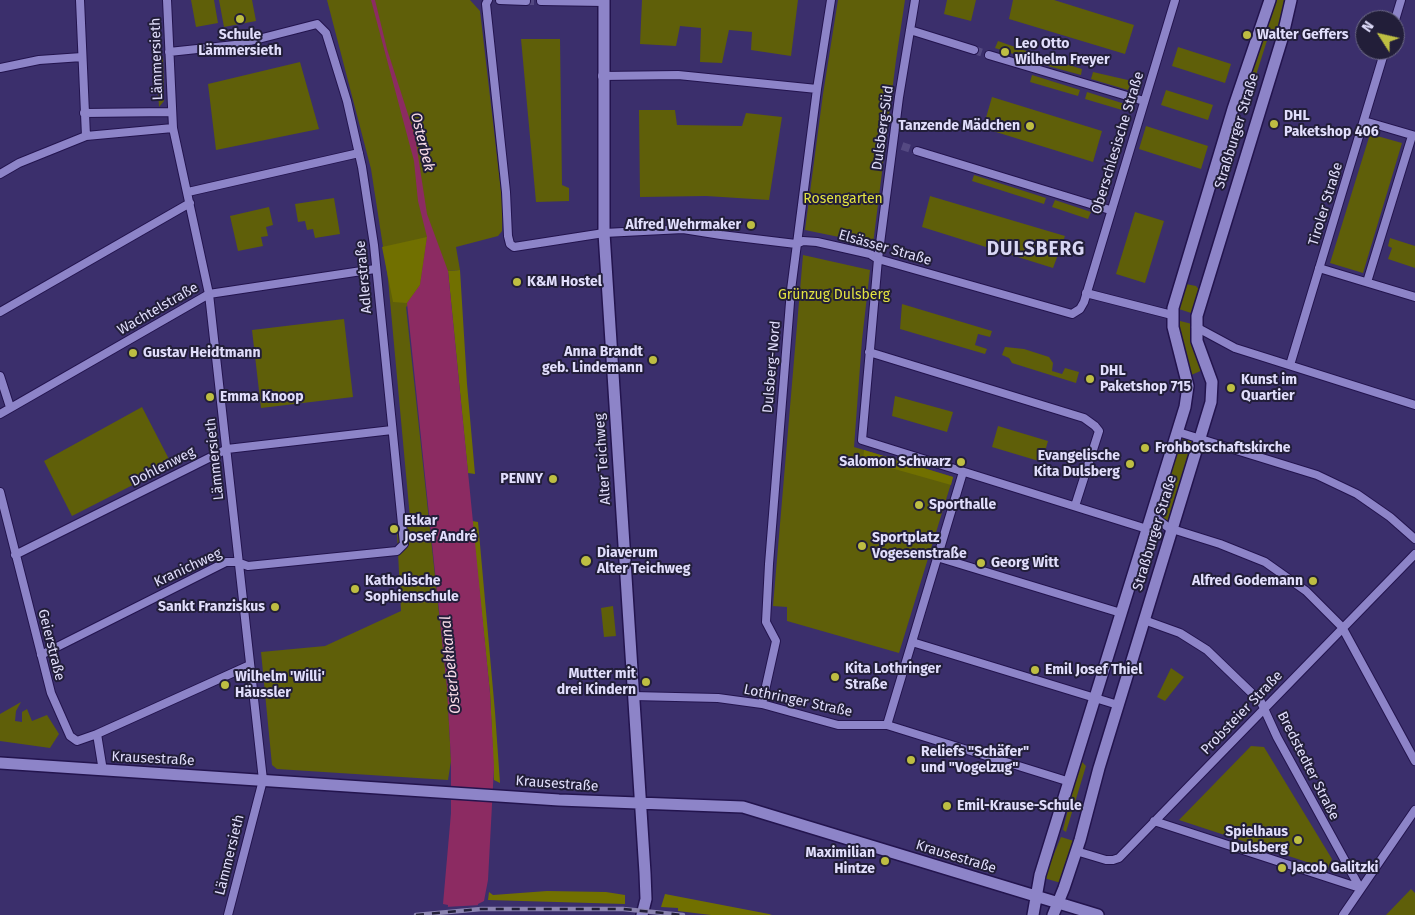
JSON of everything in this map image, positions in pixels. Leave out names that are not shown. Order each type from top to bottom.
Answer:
[{"type":"main road","name":"Straßburger Straße","points":[[1033,915],[1040,875],[1178,432],[1188,393],[1173,327],[1172,314],[1233,109],[1270,0]]},
{"type":"main road","name":"Straßburger Straße","points":[[1053,915],[1076,851],[1118,705],[1200,438],[1213,388],[1210,371],[1198,347],[1196,327],[1199,310],[1282,39],[1291,0]]},
{"type":"main road","name":"Alter Teichweg","points":[[604,1],[602,76],[604,232],[646,899],[642,915]]},
{"type":"main road","name":"Krausestraße","points":[[0,763],[495,796],[639,804],[716,805],[742,808],[1098,915]]},
{"type":"street","points":[[80,0],[86,136]]},
{"type":"street","name":"Lämmersieth","points":[[167,0],[171,112],[209,294],[262,780],[228,915]]},
{"type":"street","name":"Elsässer Straße","points":[[488,0],[486,4],[506,192],[508,236],[510,244],[514,247],[604,232],[683,229],[721,236],[796,244],[803,241],[817,242],[870,254],[878,259],[1072,314],[1080,309],[1086,293]]},
{"type":"street","points":[[500,0],[526,1]]},
{"type":"street","name":"Dulsberg-Nord","points":[[762,704],[776,641],[766,622],[769,564],[796,244],[831,0]]},
{"type":"street","name":"Dulsberg-Süd","points":[[914,0],[878,259],[862,440],[963,472]]},
{"type":"street","name":"Oberschlesische Straße","points":[[1086,293],[1175,0]]},
{"type":"street","points":[[541,1],[604,1]]},
{"type":"street","name":"Adlerstraße","points":[[170,52],[235,44],[270,37],[310,25],[319,25],[326,33],[347,101],[359,153],[374,244],[402,533]]},
{"type":"street","points":[[910,30],[974,50]]},
{"type":"street","points":[[989,55],[1144,101]]},
{"type":"street","points":[[0,68],[39,60],[82,57]]},
{"type":"street","name":"Tiroler Straße","points":[[1290,365],[1383,60]]},
{"type":"street","points":[[602,76],[678,75],[817,89]]},
{"type":"street","points":[[84,113],[171,112]]},
{"type":"street","points":[[1364,121],[1414,136],[1367,282]]},
{"type":"street","points":[[0,174],[19,163],[86,136],[173,128]]},
{"type":"street","points":[[893,144],[902,146]]},
{"type":"street","points":[[916,150],[1110,210]]},
{"type":"street","points":[[188,192],[359,153]]},
{"type":"street","points":[[0,312],[190,203]]},
{"type":"street","points":[[1319,268],[1415,297]]},
{"type":"street","name":"Wachtelstraße","points":[[0,414],[209,294],[375,269]]},
{"type":"street","points":[[1086,293],[1172,314]]},
{"type":"street","points":[[1196,327],[1235,348],[1415,405]]},
{"type":"street","points":[[869,352],[1084,418],[1099,431],[1075,506]]},
{"type":"street","points":[[0,376],[10,407]]},
{"type":"street","name":"Dohlenweg","points":[[15,555],[227,449],[392,430]]},
{"type":"street","points":[[1178,432],[1317,475],[1357,494],[1390,517],[1415,539]]},
{"type":"street","points":[[887,725],[963,472],[1148,529]]},
{"type":"street","name":"Geierstraße","points":[[0,492],[51,693],[70,736],[77,741],[97,734]]},
{"type":"street","points":[[1154,510],[1159,521],[1172,529],[1220,544],[1265,562],[1306,591],[1342,627],[1415,761]]},
{"type":"street","name":"Kranichweg","points":[[41,655],[226,562],[237,562],[248,566],[397,551],[404,544],[402,533]]},
{"type":"street","name":"Probsteier Straße","points":[[1076,851],[1113,860],[1119,858],[1415,554]]},
{"type":"street","points":[[937,557],[1121,613]]},
{"type":"street","name":"Bredstedter Straße","points":[[1144,620],[1180,633],[1207,650],[1261,702],[1277,737],[1360,888]]},
{"type":"street","points":[[912,642],[1118,705]]},
{"type":"street","points":[[103,771],[97,734],[250,665]]},
{"type":"street","name":"Lothringer Straße","points":[[633,696],[682,696],[762,704],[838,725],[887,725],[1070,782]]},
{"type":"street","points":[[1343,915],[1415,810]]},
{"type":"street","points":[[1154,821],[1360,888]]},
{"type":"green space","points":[[191,0],[214,0],[218,23],[196,27]]},
{"type":"green space","points":[[219,0],[252,0],[256,21],[224,27]]},
{"type":"green space","points":[[327,0],[470,0],[480,11],[503,208],[502,231],[498,236],[456,247],[460,270],[448,271],[406,307],[447,687],[451,761],[448,780],[277,769],[272,765],[261,652],[325,646],[401,611],[397,533],[410,518],[388,279],[371,169]]},
{"type":"green space","points":[[642,0],[798,0],[791,56],[751,50],[752,32],[729,30],[722,63],[700,62],[701,28],[680,26],[676,46],[640,44]]},
{"type":"green space","name":"Rosengarten","points":[[838,0],[905,0],[873,244],[805,230]]},
{"type":"green space","points":[[947,0],[976,0],[971,21],[944,14]]},
{"type":"green space","points":[[1013,0],[1054,0],[1134,25],[1125,54],[1009,19]]},
{"type":"green space","points":[[1275,0],[1284,0],[1279,37],[1270,31],[1245,110],[1237,107],[1245,80],[1255,63]]},
{"type":"green space","points":[[521,39],[560,39],[562,185],[569,188],[569,201],[536,202]]},
{"type":"green space","points":[[998,41],[1032,53],[1029,59],[995,48]]},
{"type":"green space","points":[[1178,47],[1231,64],[1225,83],[1172,66]]},
{"type":"green space","points":[[163,56],[164,101],[159,107],[156,58]]},
{"type":"green space","points":[[1039,56],[1082,69],[1081,75],[1037,63]]},
{"type":"green space","points":[[300,62],[319,129],[216,150],[208,84]]},
{"type":"green space","points":[[1093,72],[1132,81],[1128,90],[1091,79]]},
{"type":"green space","points":[[1032,75],[1080,90],[1078,96],[1030,82]]},
{"type":"green space","points":[[1166,90],[1213,105],[1208,120],[1161,105]]},
{"type":"green space","points":[[1087,92],[1125,104],[1122,110],[1085,99]]},
{"type":"green space","points":[[992,97],[1102,131],[1093,162],[983,128]]},
{"type":"green space","points":[[639,110],[675,110],[677,125],[742,126],[746,113],[782,117],[769,200],[706,196],[640,197]]},
{"type":"green space","points":[[1146,126],[1208,146],[1201,169],[1139,149]]},
{"type":"green space","points":[[1370,134],[1402,143],[1363,273],[1330,263]]},
{"type":"green space","points":[[974,175],[1046,198],[1044,204],[972,181]]},
{"type":"green space","points":[[930,196],[1065,236],[1053,268],[922,227]]},
{"type":"green space","points":[[334,198],[340,234],[315,238],[313,229],[307,230],[305,221],[298,222],[295,204]]},
{"type":"green space","points":[[1055,200],[1091,212],[1088,219],[1052,207]]},
{"type":"green space","points":[[269,207],[273,225],[266,227],[268,236],[261,237],[263,246],[238,251],[230,216]]},
{"type":"green space","points":[[1135,212],[1164,221],[1145,283],[1116,274]]},
{"type":"green space","points":[[1390,238],[1415,246],[1415,268],[1388,259],[1392,248],[1388,246]]},
{"type":"green space","name":"Sportplatz Vogesenstraße","points":[[803,255],[870,270],[862,340],[854,447],[953,477],[899,653],[787,621],[787,607],[773,606]]},
{"type":"green space","points":[[1186,284],[1196,286],[1201,292],[1194,314],[1176,308]]},
{"type":"green space","points":[[902,304],[992,331],[990,337],[978,334],[975,345],[987,349],[985,354],[900,329]]},
{"type":"green space","points":[[344,319],[353,397],[261,408],[252,330]]},
{"type":"green space","points":[[1176,320],[1192,324],[1205,369],[1189,376]]},
{"type":"green space","points":[[1005,347],[1024,349],[1049,357],[1053,363],[1052,371],[1062,374],[1065,368],[1079,372],[1076,383],[1012,363],[1009,358],[1002,355]]},
{"type":"green space","points":[[895,396],[953,412],[947,432],[892,416]]},
{"type":"green space","points":[[142,407],[172,465],[72,516],[44,461]]},
{"type":"green space","points":[[998,426],[1048,441],[1042,462],[992,447]]},
{"type":"green space","points":[[1179,437],[1196,442],[1169,522],[1162,517],[1161,511],[1170,484],[1169,472]]},
{"type":"green space","points":[[613,606],[616,636],[604,637],[601,608]]},
{"type":"green space","points":[[1171,668],[1184,677],[1165,701],[1157,697]]},
{"type":"green space","points":[[21,702],[16,711],[15,721],[22,722],[22,712],[27,709],[32,721],[47,715],[59,734],[50,748],[0,741],[0,714]]},
{"type":"green space","points":[[1251,746],[1264,747],[1332,859],[1328,869],[1179,820]]},
{"type":"green space","points":[[1080,760],[1086,766],[1066,832],[1063,830]]},
{"type":"green space","points":[[1061,837],[1074,841],[1061,883],[1044,878]]},
{"type":"green space","points":[[1411,889],[1415,893],[1415,915],[1386,915]]},
{"type":"shaded area","points":[[427,237],[420,285],[407,303],[393,302],[382,247]]},
{"type":"shaded area","points":[[460,270],[475,474],[468,473],[448,271]]},
{"type":"shaded area","points":[[864,450],[953,477],[951,485],[863,460]]},
{"type":"shaded area","points":[[472,521],[478,522],[500,783],[494,780],[490,693]]},
{"type":"shaded area","points":[[547,891],[606,892],[625,895],[625,904],[488,900],[489,892],[493,895]]},
{"type":"shaded area","points":[[665,894],[772,915],[711,915],[678,911],[678,908],[661,907]]},
{"type":"water","name":"Osterbekkanal","points":[[371,0],[375,0],[387,49],[415,136],[427,214],[448,271],[490,693],[494,767],[488,880],[484,901],[478,904],[477,915],[447,915],[448,905],[443,904],[451,813],[451,761],[447,687],[407,303],[420,285],[427,237],[418,201],[414,161]]},
{"type":"pier","points":[[481,905],[480,915],[445,915],[445,907]]},
{"type":"tunnel","points":[[526,1],[541,1]]},
{"type":"tunnel","points":[[974,50],[989,55]]},
{"type":"tunnel","points":[[902,146],[917,151]]},
{"type":"railway","points":[[416,915],[481,909],[623,909],[683,915]]},
{"type":"place","name":"Schule Lämmersieth","points":[[240,19]]},
{"type":"place","name":"Walter Geffers","points":[[1247,35]]},
{"type":"place","name":"Leo Otto Wilhelm Freyer","points":[[1005,52]]},
{"type":"place","name":"DHL Paketshop 406","points":[[1274,124]]},
{"type":"place","name":"Tanzende Mädchen","points":[[1030,126]]},
{"type":"place","name":"Alfred Wehrmaker","points":[[751,225]]},
{"type":"place","name":"K&M Hostel","points":[[517,282]]},
{"type":"place","name":"Gustav Heidtmann","points":[[133,353]]},
{"type":"place","name":"Anna Brandt geb. Lindemann","points":[[653,360]]},
{"type":"place","name":"DHL Paketshop 715","points":[[1090,379]]},
{"type":"place","name":"Kunst im Quartier","points":[[1231,388]]},
{"type":"place","name":"Emma Knoop","points":[[210,397]]},
{"type":"place","name":"Frohbotschaftskirche","points":[[1145,448]]},
{"type":"place","name":"Salomon Schwarz","points":[[961,462]]},
{"type":"place","name":"Evangelische Kita Dulsberg","points":[[1130,464]]},
{"type":"place","name":"PENNY","points":[[553,479]]},
{"type":"place","name":"Sporthalle","points":[[919,505]]},
{"type":"place","name":"Etkar Josef André","points":[[394,529]]},
{"type":"place","name":"Sportplatz Vogesenstraße","points":[[862,546]]},
{"type":"place","name":"Diaverum Alter Teichweg","points":[[586,561]]},
{"type":"place","name":"Georg Witt","points":[[981,563]]},
{"type":"place","name":"Alfred Godemann","points":[[1313,581]]},
{"type":"place","name":"Katholische Sophienschule","points":[[355,589]]},
{"type":"place","name":"Sankt Franziskus","points":[[275,607]]},
{"type":"place","name":"Emil Josef Thiel","points":[[1035,670]]},
{"type":"place","name":"Kita Lothringer Straße","points":[[835,677]]},
{"type":"place","name":"Mutter mit drei Kindern","points":[[646,682]]},
{"type":"place","name":"Wilhelm 'Willi' Häussler","points":[[225,685]]},
{"type":"place","name":"Reliefs \"Schäfer\" und \"Vogelzug\"","points":[[911,760]]},
{"type":"place","name":"Emil-Krause-Schule","points":[[947,806]]},
{"type":"place","name":"Spielhaus Dulsberg","points":[[1298,840]]},
{"type":"place","name":"Maximilian Hintze","points":[[885,861]]},
{"type":"place","name":"Jacob Galitzki","points":[[1282,868]]},
{"type":"district","name":"DULSBERG","points":[[1036,250]]},
{"type":"water label","name":"Osterbek","points":[[422,142]]},
{"type":"park label","name":"Grünzug Dulsberg","points":[[834,295]]}]
